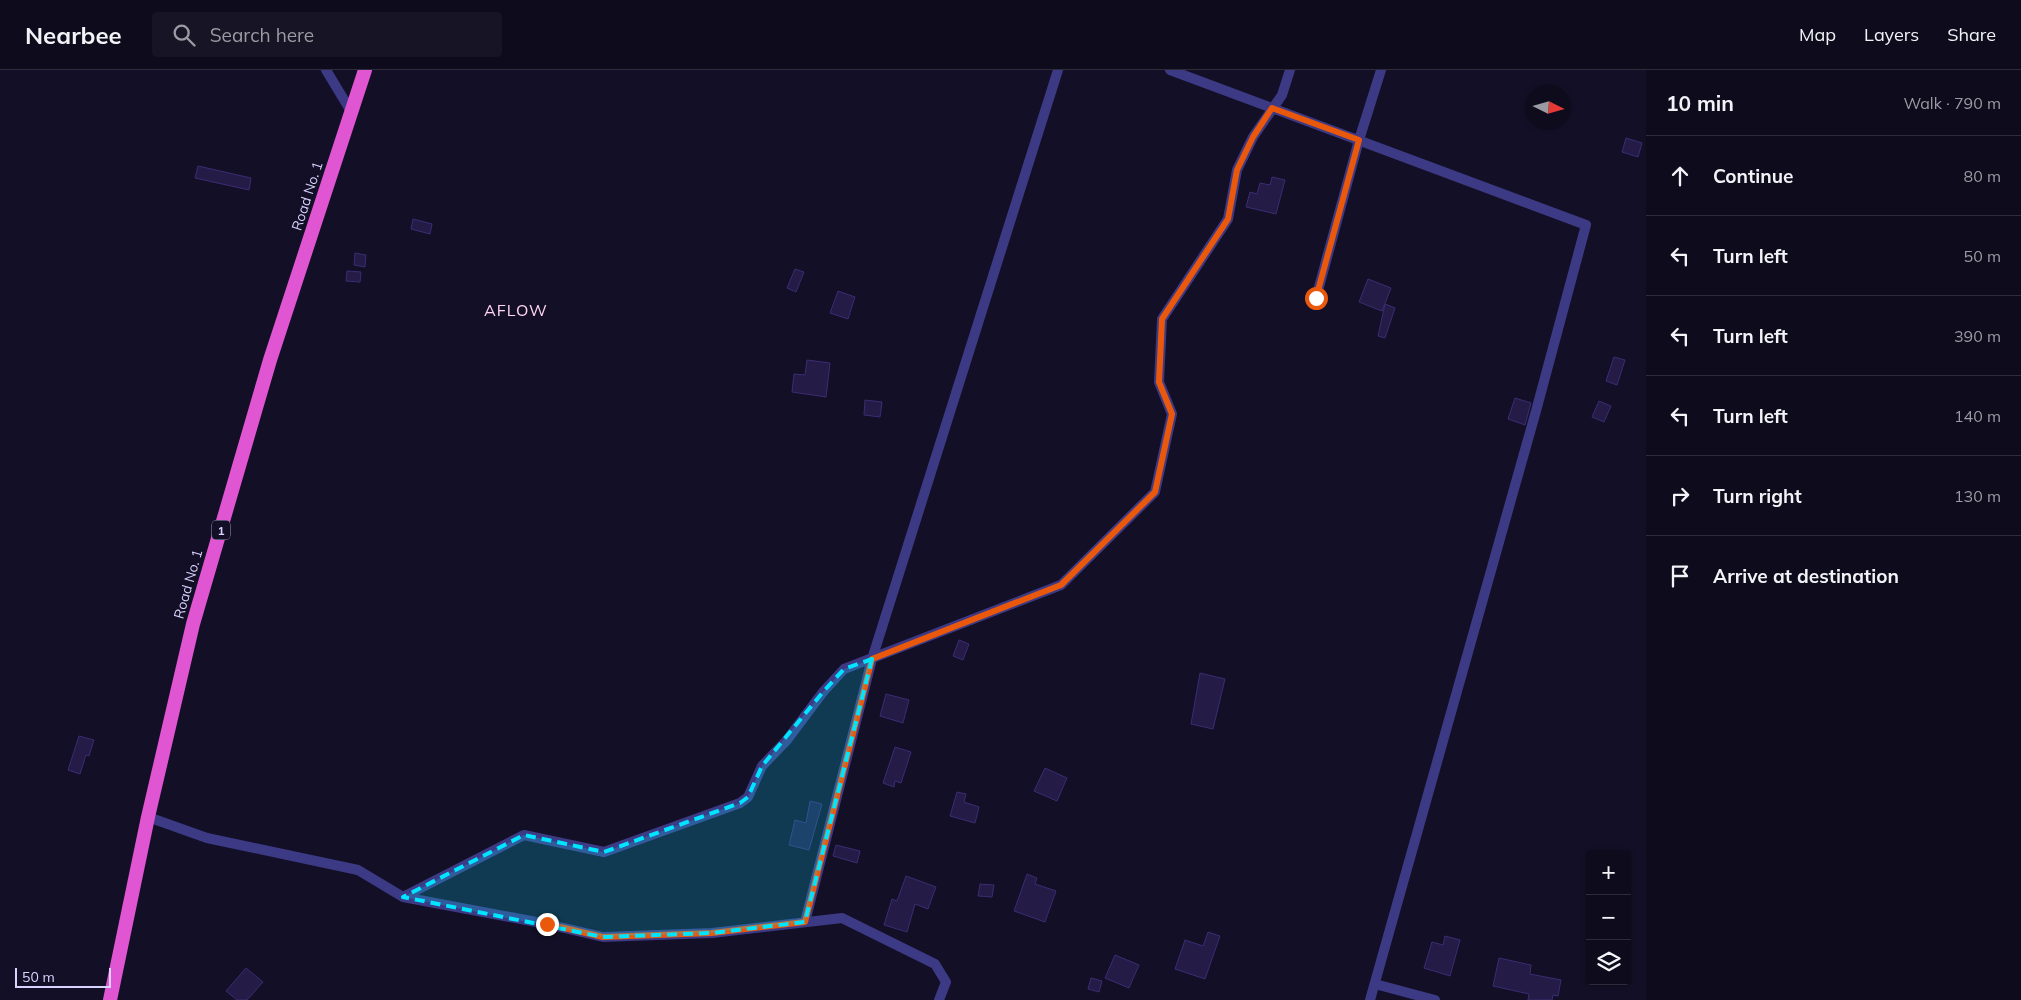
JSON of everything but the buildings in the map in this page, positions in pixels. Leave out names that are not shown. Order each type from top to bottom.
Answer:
[{"type":"highway","name":"Road No. 1","points":[[110,1000],[148,817],[193,624],[270,360],[365,70]]},
{"type":"street","points":[[326,70],[352,113]]},
{"type":"street","points":[[805,922],[872,659],[1058,70]]},
{"type":"street","points":[[1170,70],[1586,225],[1536,411],[1370,1000]]},
{"type":"street","points":[[404,897],[524,834],[604,852],[740,803],[748,797],[762,766],[787,740],[823,692],[844,669],[1061,585],[1155,492],[1172,414],[1159,382],[1162,319],[1228,219],[1237,170],[1253,137],[1282,95],[1290,70]]},
{"type":"street","points":[[1316,298],[1359,140],[1381,70]]},
{"type":"street","points":[[148,817],[207,838],[358,870],[404,897],[547,924],[603,937],[703,934],[842,918],[935,964],[946,982],[939,1000]]},
{"type":"street","points":[[1375,984],[1435,1000]]},
{"type":"highlighted area","points":[[872,659],[805,922],[712,933],[603,937],[403,897],[524,835],[604,852],[740,803],[748,797],[762,766],[844,669]]},
{"type":"district","name":"AFLOW","points":[[516,310]]},
{"type":"route","points":[[547,924],[603,937],[657,937],[712,933],[805,922],[872,659],[940,634],[1061,585],[1155,492],[1172,414],[1159,382],[1162,319],[1228,219],[1237,170],[1253,137],[1272,108],[1359,140],[1316,298]]}]
